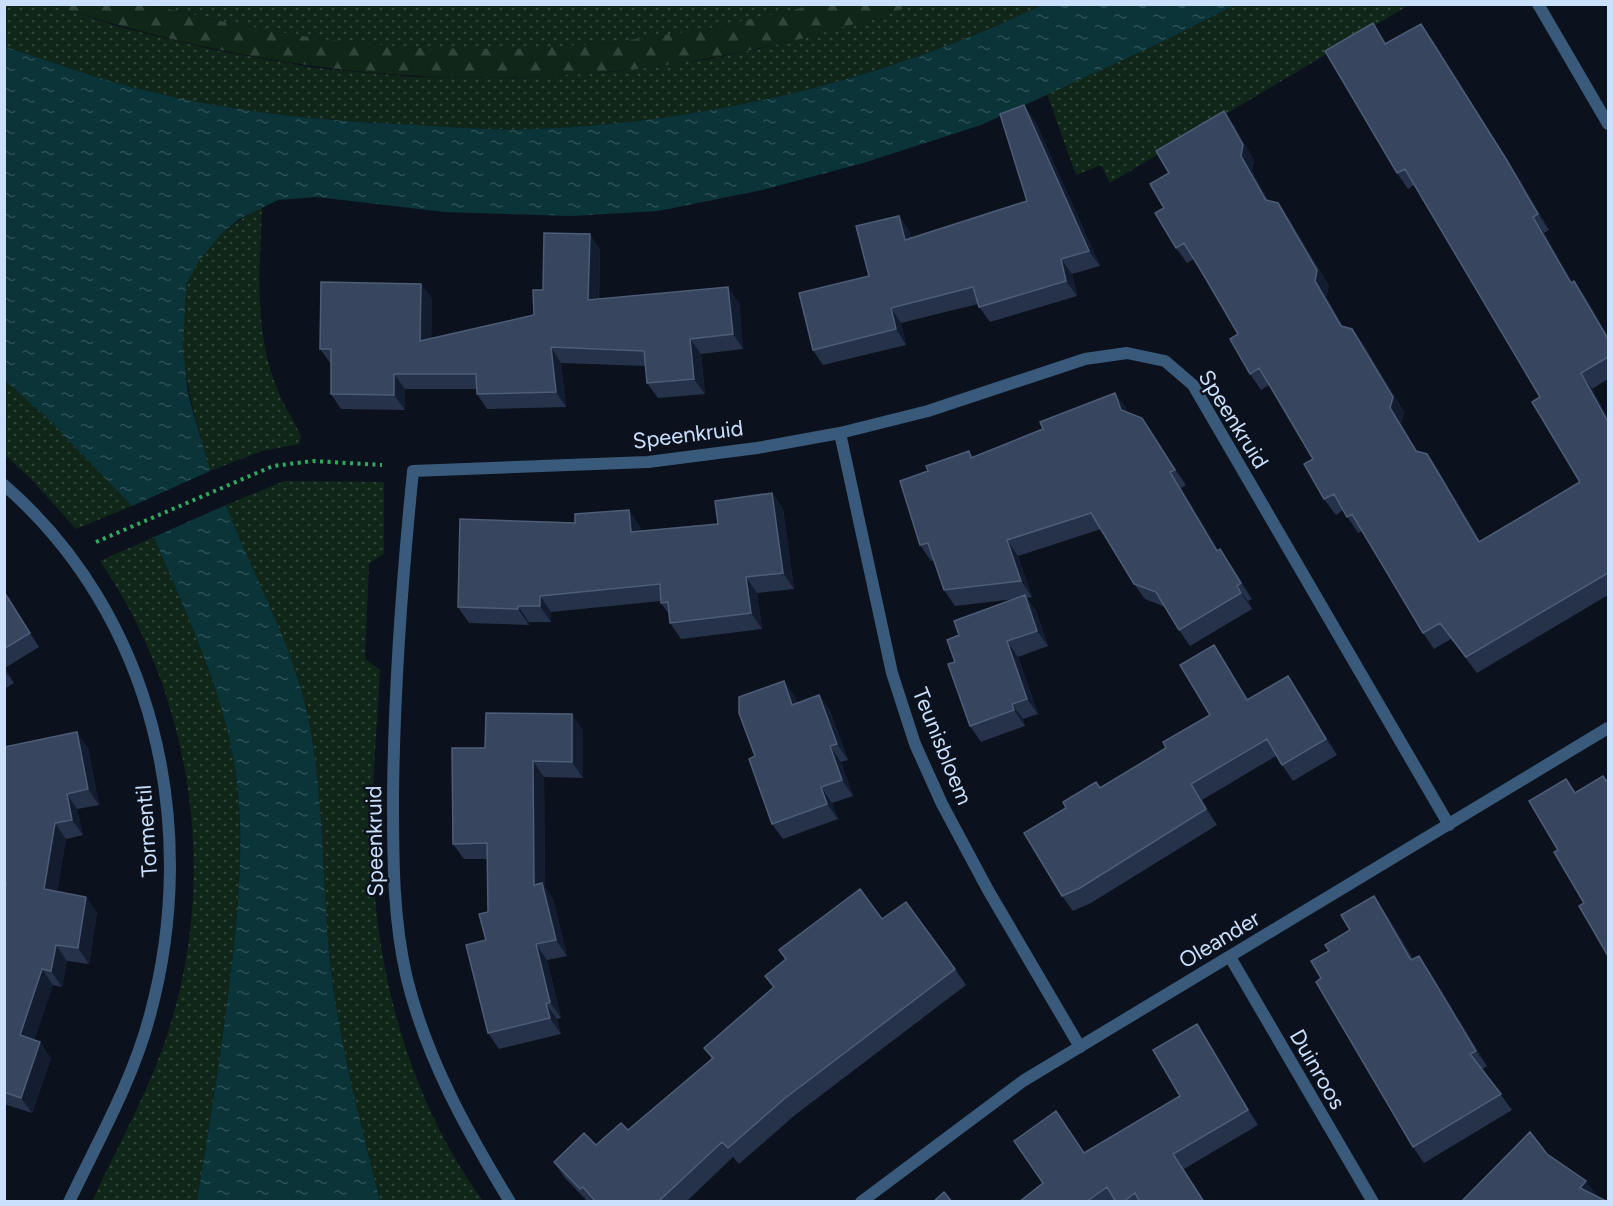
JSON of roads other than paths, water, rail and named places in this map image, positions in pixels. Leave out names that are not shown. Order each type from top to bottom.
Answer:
[{"type":"street","points":[[1538,4],[1608,124]]},
{"type":"street","name":"Speenkruid","points":[[510,1202],[467,1132],[434,1062],[407,978],[393,883],[393,754],[400,594],[413,471],[648,462],[840,433],[978,396],[1086,359],[1127,353],[1165,361],[1192,386],[1449,825]]},
{"type":"street","name":"Teunisbloem","points":[[840,433],[892,673],[915,744],[942,804],[973,861],[1080,1047]]},
{"type":"street","name":"Tormentil","points":[[4,485],[68,554],[118,635],[140,686],[157,740],[167,795],[172,852],[171,896],[163,963],[150,1017],[131,1070],[69,1202]]},
{"type":"street","name":"Oleander","points":[[861,1202],[1023,1081],[1608,728]]},
{"type":"street","name":"Duinroos","points":[[1230,957],[1373,1202]]},
{"type":"water","points":[[1042,5],[1235,5],[1164,41],[981,125],[863,163],[762,190],[658,211],[571,216],[445,212],[317,197],[278,200],[239,219],[221,234],[199,261],[186,284],[183,348],[188,394],[210,471],[132,506],[48,419],[5,380],[5,47],[130,87],[240,109],[366,122],[484,129],[536,129],[601,125],[667,117],[796,92],[922,55],[983,32]]},
{"type":"water","points":[[226,505],[294,666],[309,722],[320,808],[333,984],[350,1078],[380,1201],[197,1201],[232,963],[239,890],[240,817],[235,768],[222,709],[202,651],[154,537]]}]
